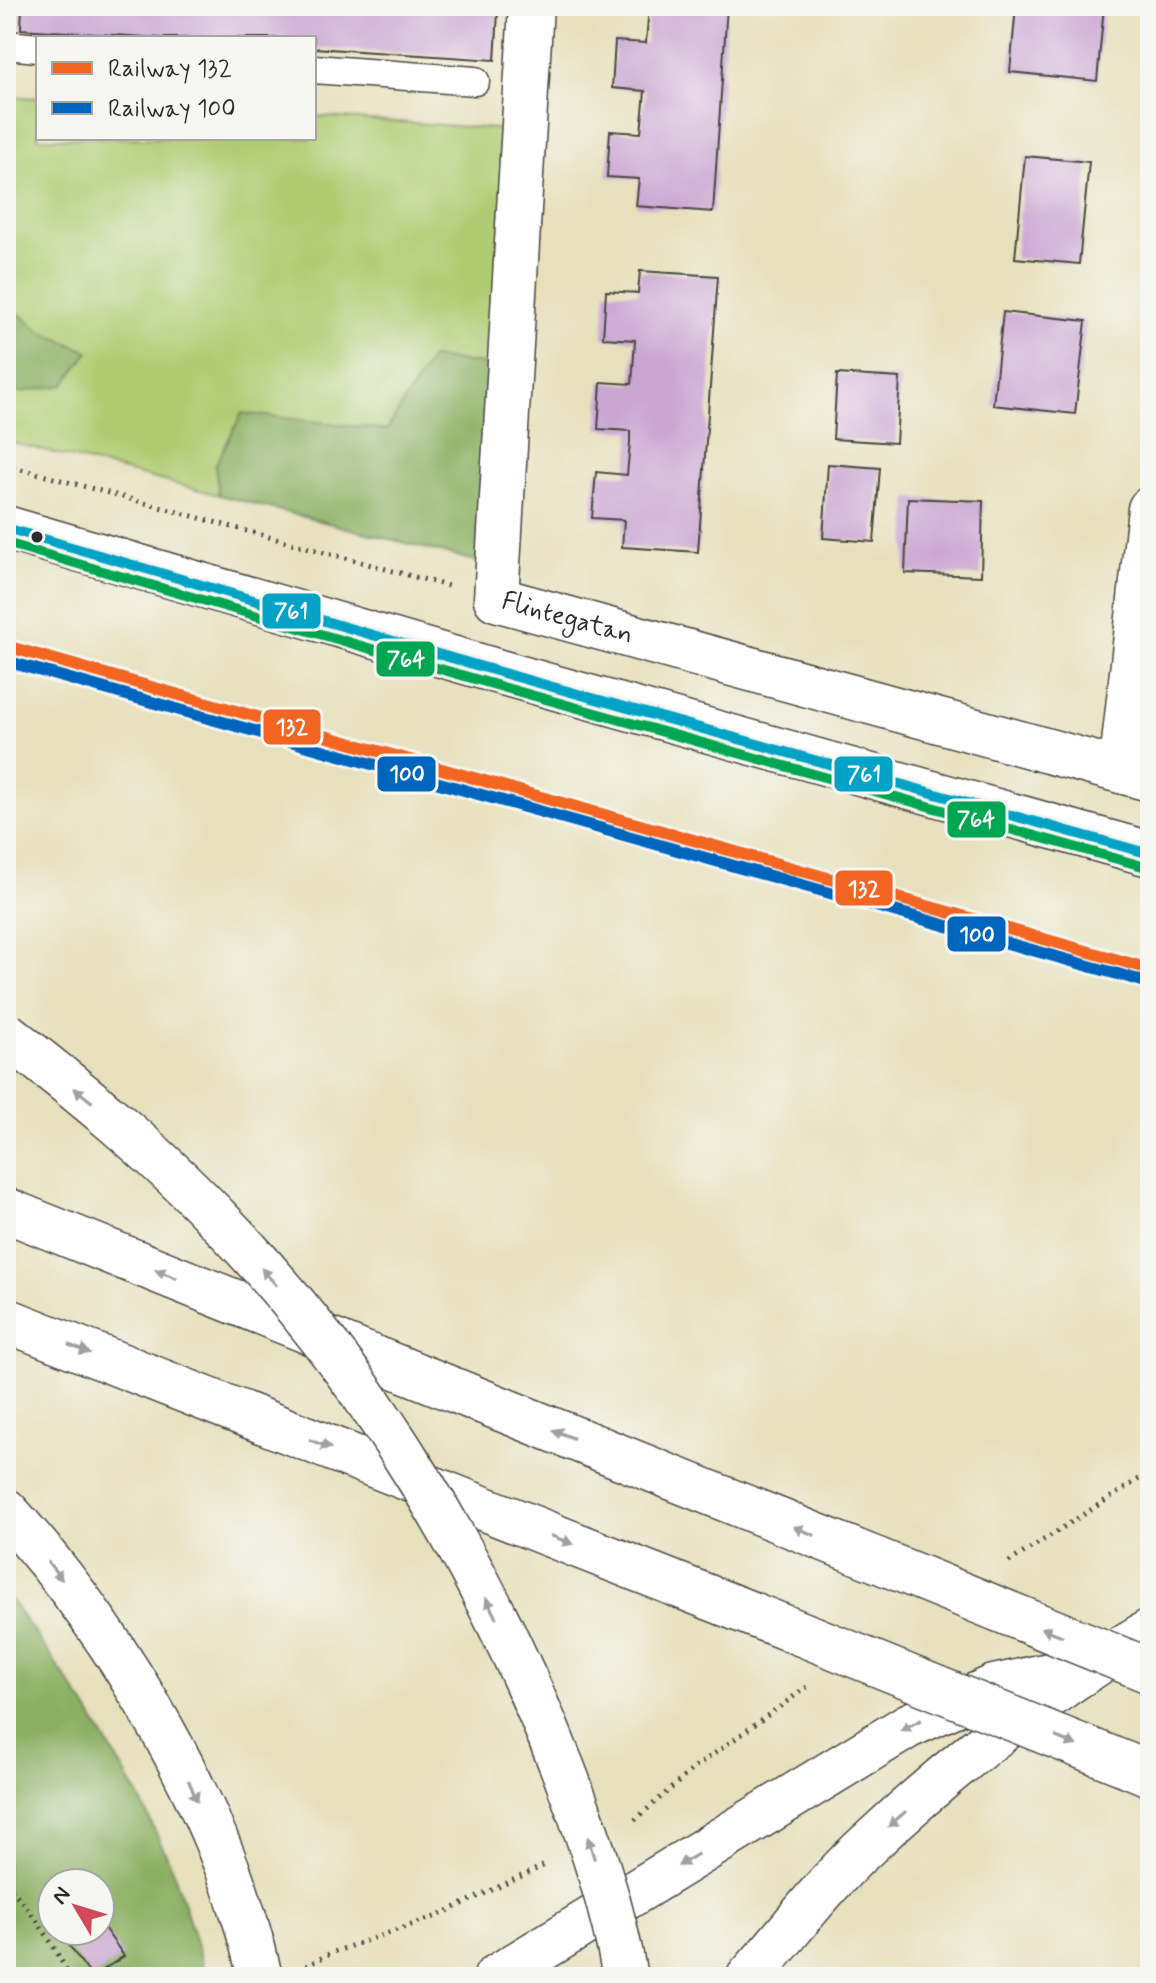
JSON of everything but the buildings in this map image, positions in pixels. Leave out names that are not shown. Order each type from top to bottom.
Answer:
[{"type":"main road","name":"Flintegatan","points":[[531,6],[496,599],[1135,775]]},
{"type":"main road","points":[[1135,775],[1150,509]]},
{"type":"main road","points":[[6,528],[510,675],[1150,854]]},
{"type":"main road","points":[[6,1034],[100,1108],[216,1216],[314,1329],[395,1441],[478,1581],[535,1700],[583,1822],[619,1942],[625,1977]]},
{"type":"main road","points":[[6,1210],[1150,1671]]},
{"type":"main road","points":[[6,1320],[814,1659],[1150,1774]]},
{"type":"main road","points":[[6,1511],[66,1585],[153,1711],[188,1780],[270,1964]]},
{"type":"main road","points":[[749,1977],[861,1850],[975,1751],[1090,1666],[1150,1631]]},
{"type":"main road","points":[[496,1977],[908,1726],[994,1687],[1090,1666]]},
{"type":"lane","points":[[6,45],[36,48]]},
{"type":"lane","points":[[316,69],[475,81]]},
{"type":"path","points":[[6,465],[496,599]]},
{"type":"path","points":[[1008,1563],[1150,1472]]},
{"type":"path","points":[[629,1823],[643,1815],[814,1659]]},
{"type":"path","points":[[270,1964],[331,1953],[437,1916],[558,1859]]},
{"type":"path","points":[[6,1883],[41,1925],[69,1977]]},
{"type":"green space","points":[[6,96],[36,98],[36,140],[316,140],[316,116],[511,130],[493,365],[431,358],[388,430],[243,414],[215,466],[219,495],[6,441],[6,388],[21,392],[88,352],[40,331],[6,303]]},
{"type":"green space","points":[[6,303],[40,331],[89,352],[64,385],[21,392],[6,388]]},
{"type":"green space","points":[[431,358],[493,365],[479,562],[219,495],[215,466],[242,413],[387,430]]},
{"type":"green space","points":[[6,1593],[85,1705],[139,1797],[172,1867],[207,1977],[6,1977]]},
{"type":"rail line","name":"132","points":[[6,646],[1150,969]]},
{"type":"rail line","name":"100","points":[[6,661],[1146,982]]},
{"type":"transit line","name":"761","points":[[6,528],[510,675],[1150,854]]},
{"type":"transit line","name":"764","points":[[6,543],[506,688],[1146,867]]}]
